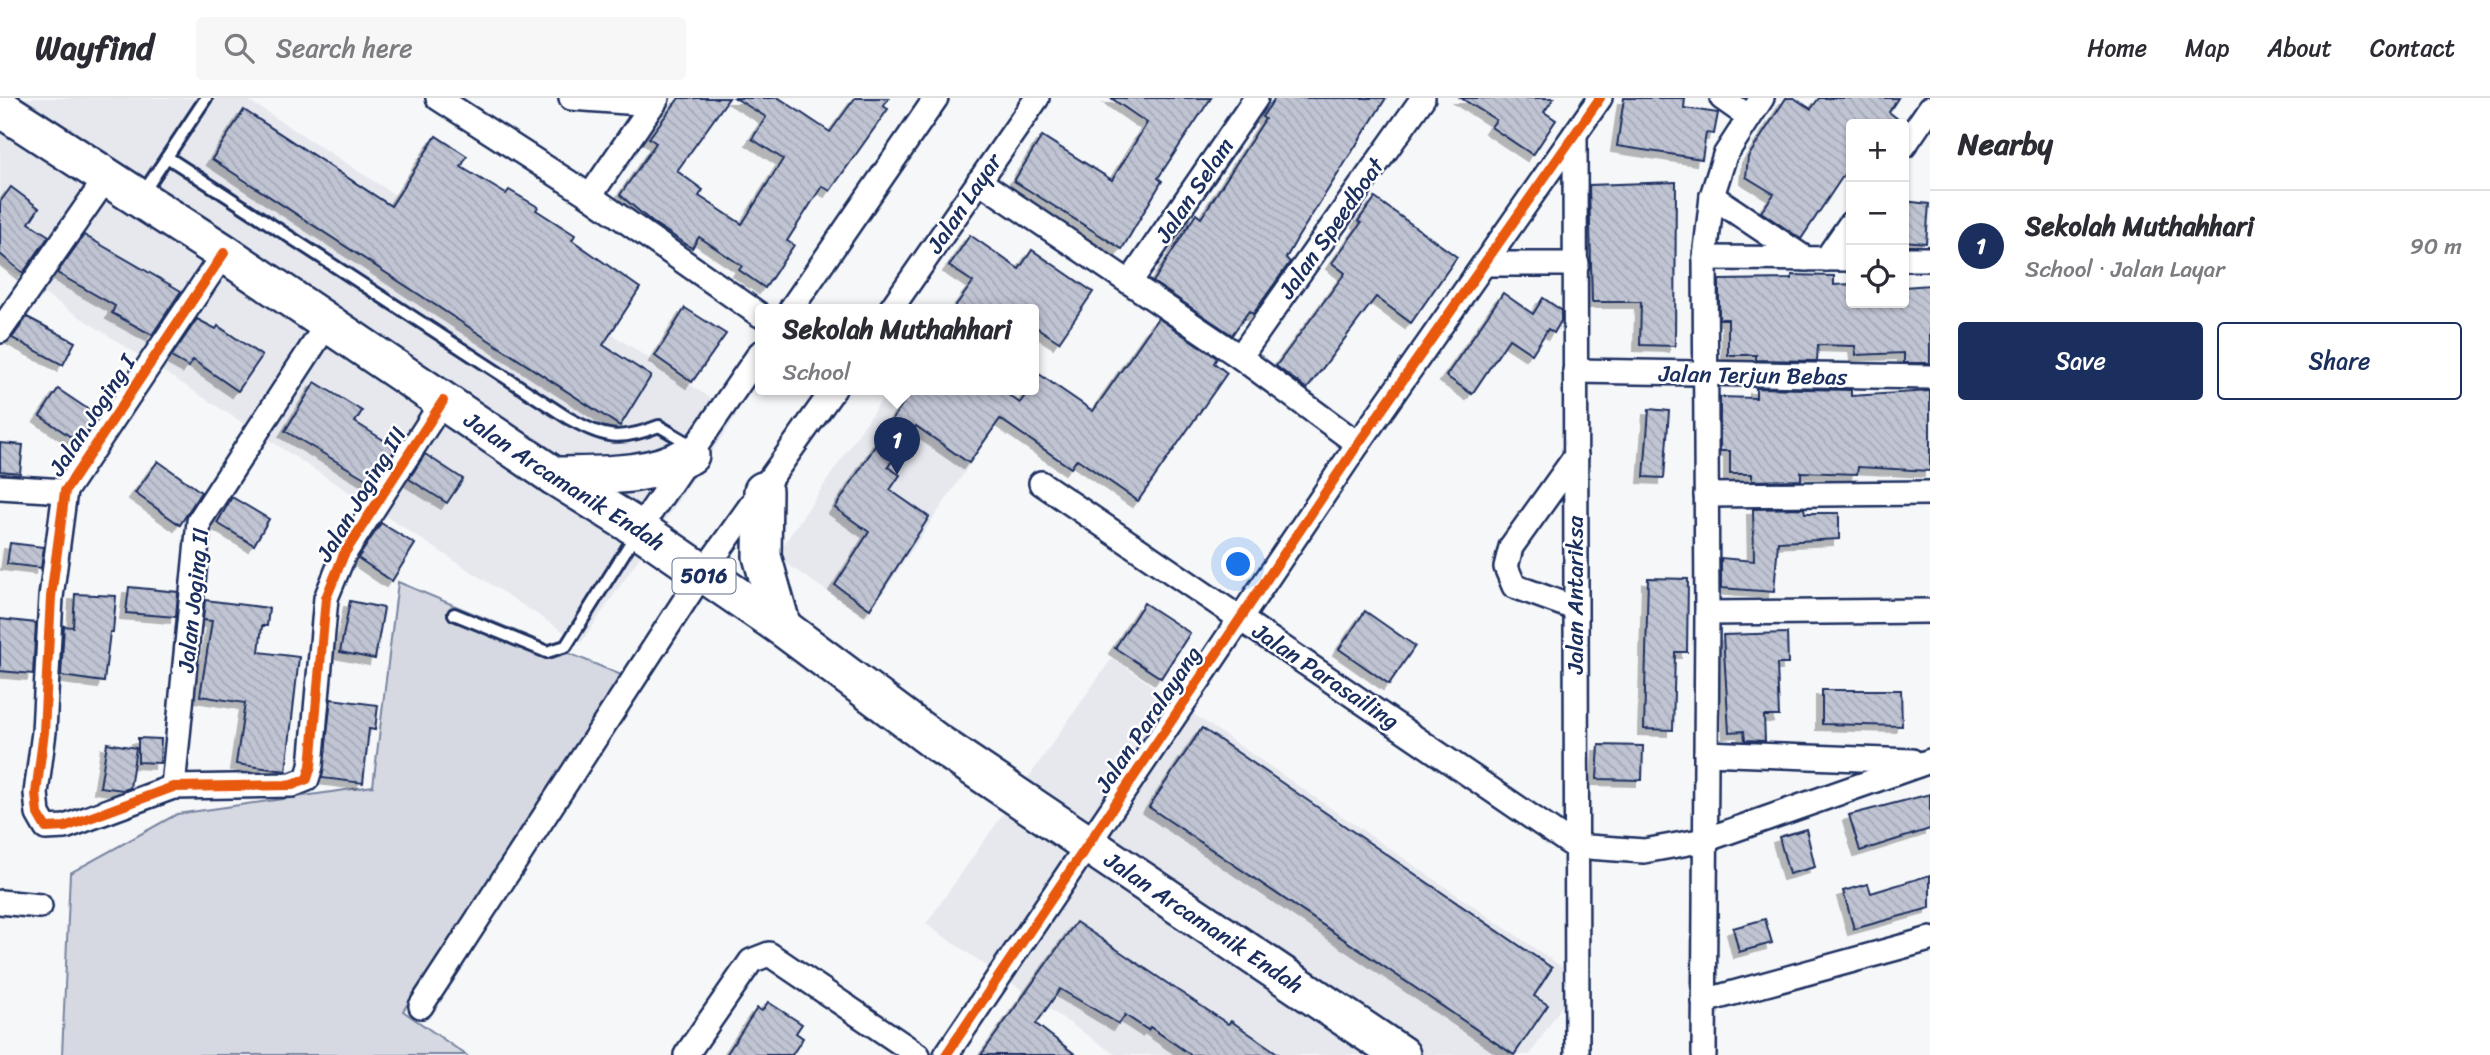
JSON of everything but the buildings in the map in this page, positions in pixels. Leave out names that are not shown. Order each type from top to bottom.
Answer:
[{"type":"main road","name":"Jalan Arcamanik Endah","points":[[17,109],[107,177],[554,476],[639,529],[782,627],[936,742],[1401,1055]]},
{"type":"main road","points":[[554,476],[641,474],[670,466],[693,452]]},
{"type":"main road","points":[[763,491],[762,556],[782,627]]},
{"type":"street","points":[[438,98],[590,196],[755,311]]},
{"type":"street","points":[[571,98],[656,101]]},
{"type":"street","points":[[794,304],[936,98]]},
{"type":"street","name":"Jalan Layar","points":[[894,304],[1037,98]]},
{"type":"street","name":"Jalan Selam","points":[[1130,282],[1256,98]]},
{"type":"street","name":"Jalan Speedboat","points":[[1240,358],[1423,98]]},
{"type":"street","name":"Jalan Paralayang","points":[[946,1055],[1358,444],[1600,98]]},
{"type":"street","points":[[1704,1055],[1707,613],[1705,258],[1712,196],[1725,155],[1756,107],[1723,98]]},
{"type":"street","points":[[590,196],[656,101]]},
{"type":"street","points":[[1909,139],[1930,108]]},
{"type":"street","name":"Jalan Antariksa","points":[[1575,134],[1577,264],[1574,846],[1577,1055]]},
{"type":"street","points":[[0,331],[107,177]]},
{"type":"street","points":[[979,181],[1240,358],[1358,444]]},
{"type":"street","points":[[1712,196],[1816,259]]},
{"type":"street","points":[[1816,259],[1846,228]]},
{"type":"street","name":"Jalan Joging I","points":[[173,786],[65,827],[46,828],[38,814],[36,793],[44,732],[51,597],[65,491],[224,253]]},
{"type":"street","points":[[1705,258],[1846,259]]},
{"type":"street","points":[[1909,259],[1930,259]]},
{"type":"street","points":[[1486,264],[1577,264]]},
{"type":"street","name":"Jalan Joging II","points":[[173,786],[199,521],[327,324]]},
{"type":"street","points":[[639,529],[755,362]]},
{"type":"street","name":"Jalan Terjun Bebas","points":[[1575,371],[1930,377]]},
{"type":"street","points":[[421,1006],[702,574],[830,395]]},
{"type":"street","name":"Jalan Joging III","points":[[173,786],[292,785],[307,779],[311,766],[327,598],[344,554],[443,401]]},
{"type":"street","points":[[1574,608],[1514,586],[1506,567],[1511,547],[1576,456]]},
{"type":"street","name":"Jalan Parasailing","points":[[1041,483],[1574,846]]},
{"type":"street","name":"Jalan Joging I","points":[[0,487],[65,491]]},
{"type":"street","points":[[1706,495],[1930,493]]},
{"type":"street","points":[[1707,613],[1930,611]]},
{"type":"street","points":[[1706,753],[1928,761]]},
{"type":"street","points":[[1574,846],[1644,851],[1705,840],[1928,761]]},
{"type":"street","points":[[0,902],[40,906]]},
{"type":"street","points":[[1703,1001],[1930,939]]},
{"type":"street","points":[[686,1055],[751,961],[769,954],[918,1055]]},
{"type":"lane","points":[[140,199],[206,98]]},
{"type":"lane","points":[[167,157],[568,418],[602,436],[631,435],[659,426],[693,452]]},
{"type":"lane","points":[[454,614],[547,652],[557,651],[566,646],[639,529]]},
{"type":"shaded area","points":[[0,98],[245,98],[737,415],[581,643],[0,265]]},
{"type":"shaded area","points":[[885,395],[1017,395],[866,618],[776,556]]},
{"type":"shaded area","points":[[398,582],[626,677],[403,1011],[466,1055],[62,1055],[70,873],[177,814],[373,786]]},
{"type":"shaded area","points":[[1112,658],[1562,967],[1565,1001],[1530,1055],[1116,1055],[926,924]]},
{"type":"cycle path","points":[[946,1055],[1358,444],[1600,98]]},
{"type":"cycle path","points":[[224,253],[65,491],[51,597],[44,732],[36,793],[38,814],[46,828],[65,827],[173,787],[292,785],[307,779],[311,766],[326,598],[344,554],[443,401]]},
{"type":"place","name":"Sekolah Muthahhari","points":[[897,475]]}]
